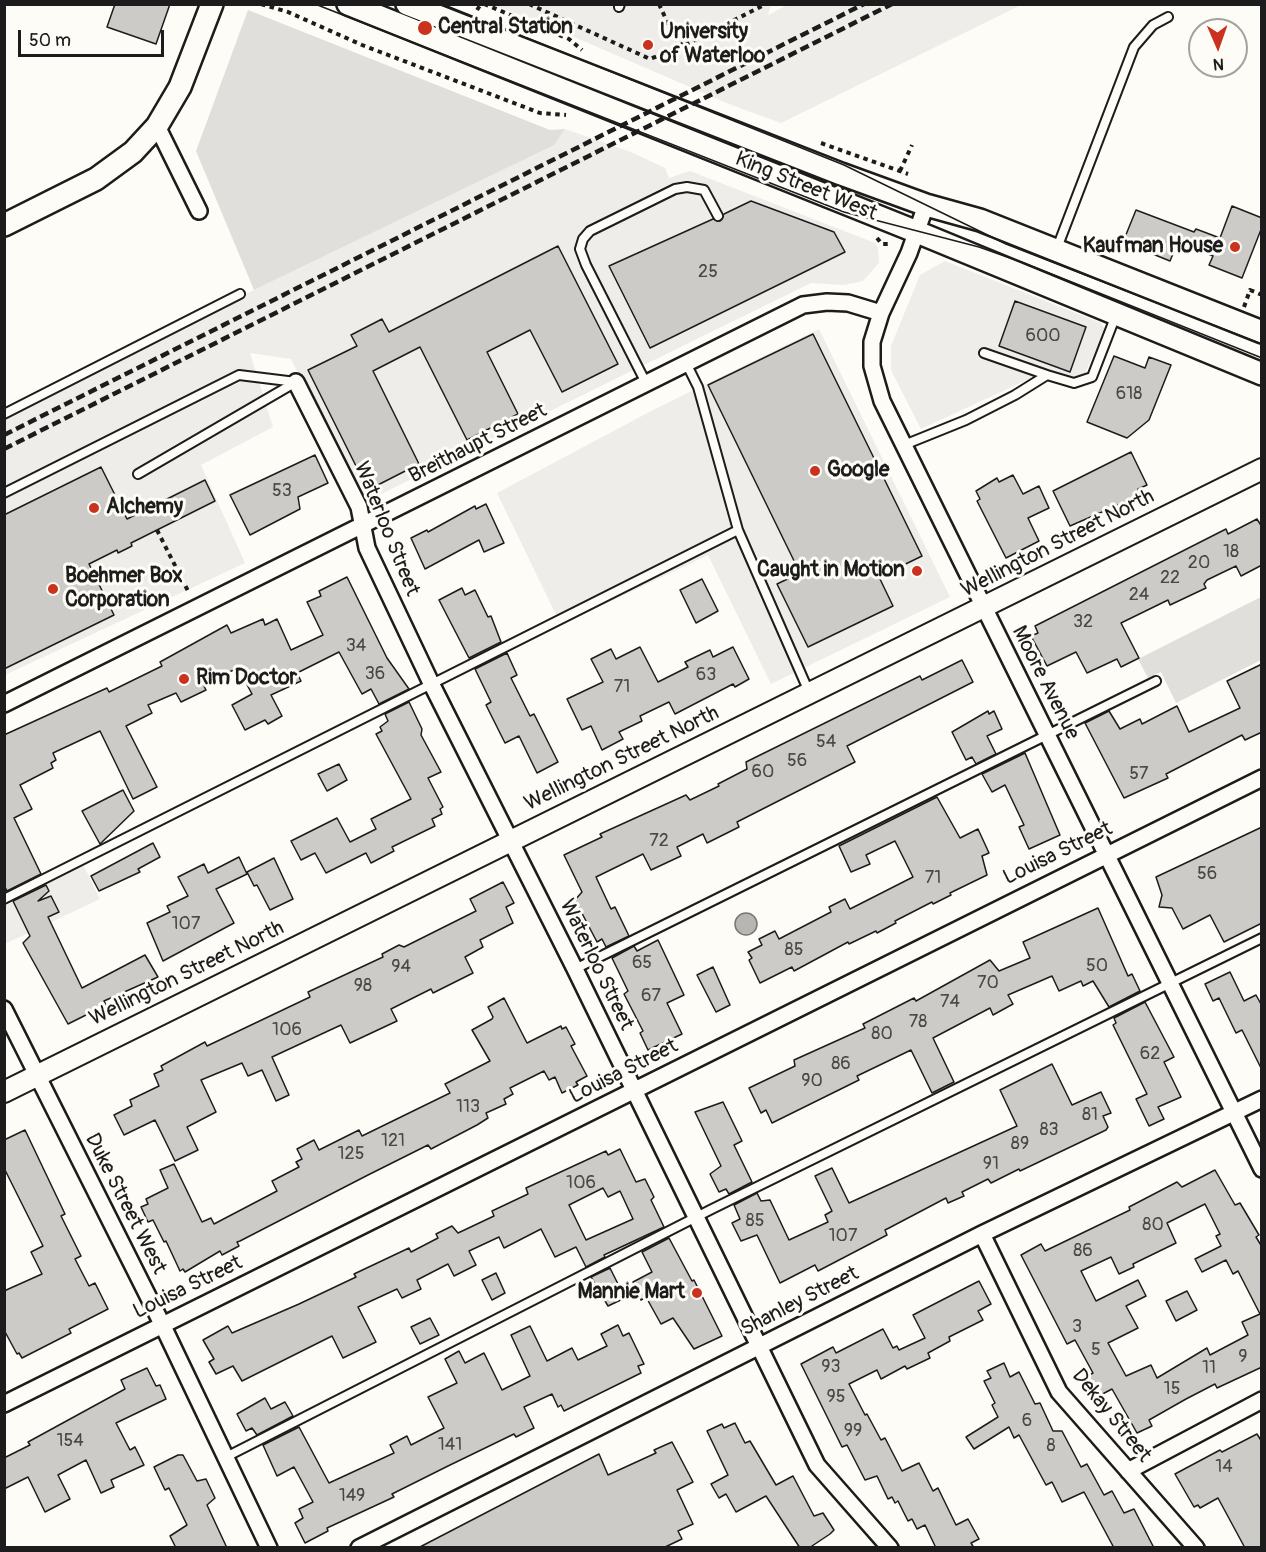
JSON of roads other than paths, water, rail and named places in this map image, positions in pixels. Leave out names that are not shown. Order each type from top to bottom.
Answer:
[{"type":"main road","points":[[4,225],[96,179],[133,152],[157,126],[180,87],[212,4]]},
{"type":"main road","name":"King Street West","points":[[348,4],[917,231],[1262,374]]},
{"type":"main road","name":"King Street West","points":[[407,4],[926,205],[980,220],[1262,332]]},
{"type":"street","points":[[157,126],[199,211]]},
{"type":"street","name":"Moore Avenue","points":[[926,205],[917,231],[880,313],[872,342],[872,366],[882,401],[1262,1169]]},
{"type":"street","name":"Breithaupt Street","points":[[4,704],[802,306],[827,302],[848,303],[880,313]]},
{"type":"street","name":"Waterloo Street","points":[[297,382],[359,507],[367,548],[431,683],[575,969],[817,1465],[890,1548]]},
{"type":"street","name":"Wellington Street North","points":[[4,1092],[1262,469]]},
{"type":"street","name":"Louisa Street","points":[[4,1404],[1105,854],[1262,778]]},
{"type":"street","name":"Duke Street West","points":[[4,1009],[162,1324],[269,1548]]},
{"type":"street","name":"Shanley Street","points":[[359,1548],[982,1234],[1262,1099]]},
{"type":"street","name":"Dekay Street","points":[[982,1234],[1059,1392],[1196,1548]]},
{"type":"street","points":[[1128,1471],[1262,1400]]},
{"type":"lane","points":[[1057,250],[1134,47],[1153,25],[1168,17]]},
{"type":"lane","points":[[646,383],[585,265],[580,249],[583,239],[590,231],[681,188],[704,190],[718,216]]},
{"type":"lane","points":[[4,414],[240,294]]},
{"type":"lane","points":[[984,353],[1074,383],[1092,377],[1116,314]]},
{"type":"lane","points":[[686,363],[698,387],[738,530],[810,693]]},
{"type":"lane","points":[[4,493],[239,375],[297,382]]},
{"type":"lane","points":[[904,445],[976,415],[1047,375]]},
{"type":"lane","points":[[138,474],[297,382]]},
{"type":"lane","points":[[4,899],[738,530]]},
{"type":"lane","points":[[575,969],[1156,681]]},
{"type":"lane","points":[[226,1457],[696,1217],[1262,938]]},
{"type":"tram line","points":[[315,4],[844,212],[979,247],[1262,358]]},
{"type":"tram line","points":[[442,4],[844,165],[1006,244],[1262,344]]},
{"type":"railway","points":[[4,435],[864,4]]},
{"type":"railway","points":[[4,449],[892,4]]},
{"type":"place","name":"Central Station","points":[[425,28]]},
{"type":"place","name":"University of Waterloo","points":[[648,45]]},
{"type":"place","name":"Kaufman House","points":[[1235,247]]},
{"type":"place","name":"Google","points":[[815,471]]},
{"type":"place","name":"Alchemy","points":[[94,508]]},
{"type":"place","name":"Caught in Motion","points":[[917,571]]},
{"type":"place","name":"Boehmer Box Corporation","points":[[53,589]]},
{"type":"place","name":"Rim Doctor","points":[[184,679]]},
{"type":"place","name":"Mannie Mart","points":[[697,1293]]}]
